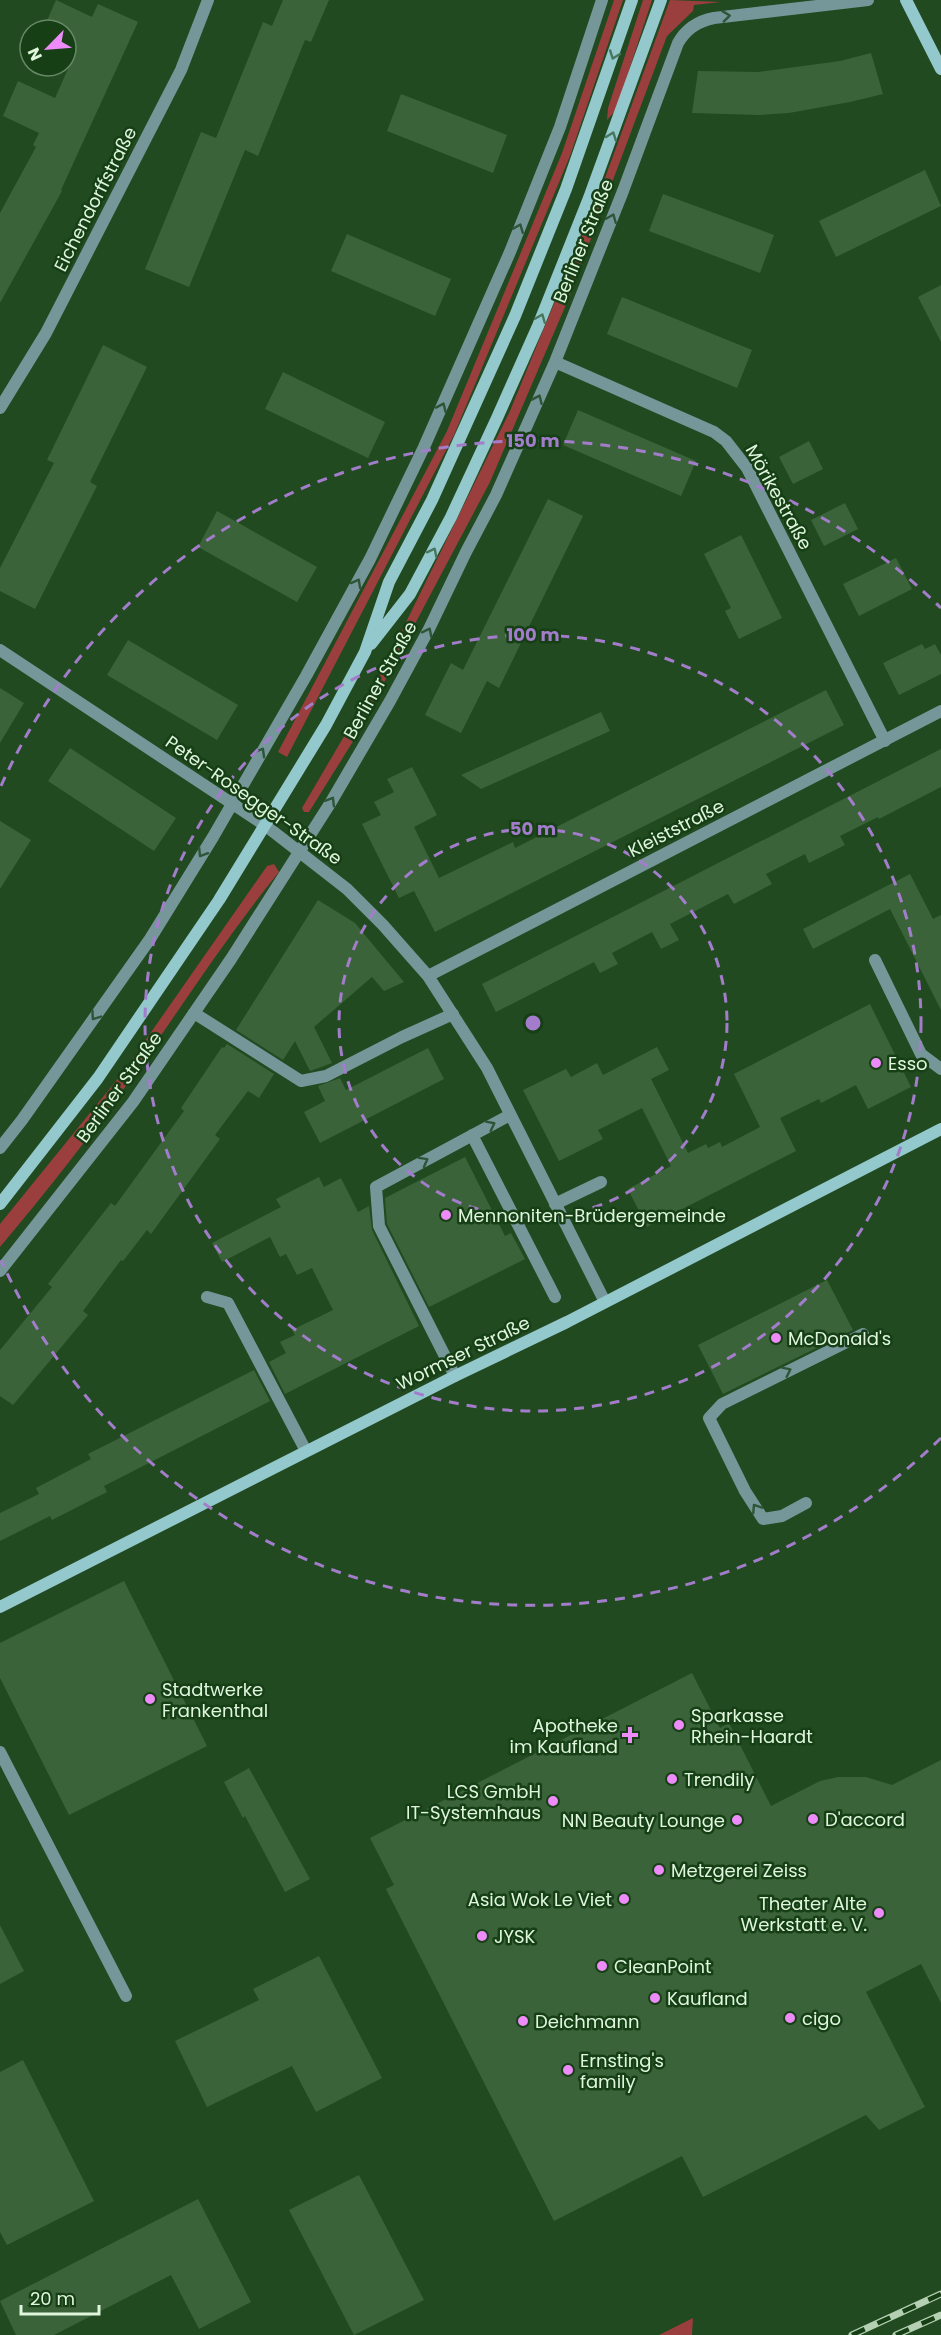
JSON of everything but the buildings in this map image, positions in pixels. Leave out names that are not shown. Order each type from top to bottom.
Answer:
[{"type":"main road","name":"Berliner Straße","points":[[0,1203],[98,1078],[219,900],[326,725],[365,652],[389,582],[432,500],[515,316],[566,189],[632,0]]},
{"type":"main road","name":"Berliner Straße","points":[[365,652],[410,594],[451,516],[497,418],[538,326],[589,198],[661,0]]},
{"type":"main road","points":[[906,0],[941,69]]},
{"type":"main road","name":"Wormser Straße","points":[[0,1606],[605,1302],[941,1129]]},
{"type":"street","name":"Eichendorffstraße","points":[[0,408],[46,333],[181,70],[208,0]]},
{"type":"street","points":[[0,1148],[150,939],[306,676],[370,559],[424,447],[510,252],[552,148],[602,0]]},
{"type":"street","name":"Berliner Straße","points":[[0,1271],[134,1102],[231,959],[384,711],[429,629],[496,495],[555,362],[623,191],[678,43],[684,33],[704,20],[868,0]]},
{"type":"street","name":"Mörikestraße","points":[[555,362],[701,425],[726,441],[747,468],[885,741]]},
{"type":"street","name":"Peter-Rosegger-Straße","points":[[0,650],[300,850],[355,896],[383,925],[428,976],[487,1068],[605,1302]]},
{"type":"street","name":"Kleiststraße","points":[[428,976],[941,711]]},
{"type":"street","points":[[875,960],[921,1054],[941,1069]]},
{"type":"street","points":[[194,1013],[301,1081],[326,1076],[453,1014]]},
{"type":"street","points":[[455,1376],[379,1226],[376,1187],[510,1115]]},
{"type":"street","points":[[472,1135],[555,1298]]},
{"type":"street","points":[[555,1204],[602,1182]]},
{"type":"street","points":[[207,1297],[228,1303],[306,1451]]},
{"type":"street","points":[[806,1503],[782,1516],[763,1519],[745,1491],[708,1418],[722,1404],[862,1334]]},
{"type":"street","points":[[0,1752],[126,1996]]},
{"type":"shaded area","points":[[614,0],[623,0],[570,156],[454,435],[287,757],[278,752],[447,431],[562,153]]},
{"type":"shaded area","points":[[643,0],[652,0],[616,110],[607,120],[608,108]]},
{"type":"shaded area","points":[[670,0],[721,2],[694,5],[693,11],[667,36],[568,300],[490,482],[352,743],[309,812],[304,812],[302,808],[380,675],[510,411],[601,189]]},
{"type":"shaded area","points":[[274,864],[279,872],[223,946],[103,1118],[0,1247],[0,1224],[124,1071],[267,866]]},
{"type":"shaded area","points":[[693,2318],[692,2335],[659,2335]]},
{"type":"railway","points":[[852,2335],[941,2294]]},
{"type":"railway","points":[[896,2335],[941,2315]]},
{"type":"place","name":"Esso","points":[[876,1063]]},
{"type":"place","name":"Mennoniten-Brüdergemeinde","points":[[446,1215]]},
{"type":"place","name":"McDonald's","points":[[776,1338]]},
{"type":"place","name":"Stadtwerke Frankenthal","points":[[150,1699]]},
{"type":"place","name":"Sparkasse Rhein-Haardt","points":[[679,1725]]},
{"type":"place","name":"Apotheke im Kaufland","points":[[630,1735]]},
{"type":"place","name":"Trendily","points":[[672,1779]]},
{"type":"place","name":"LCS GmbH IT-Systemhaus","points":[[553,1801]]},
{"type":"place","name":"D'accord","points":[[813,1819]]},
{"type":"place","name":"NN Beauty Lounge","points":[[737,1820]]},
{"type":"place","name":"Metzgerei Zeiss","points":[[659,1870]]},
{"type":"place","name":"Asia Wok Le Viet","points":[[624,1899]]},
{"type":"place","name":"Theater Alte Werkstatt e. V.","points":[[879,1913]]},
{"type":"place","name":"JYSK","points":[[482,1936]]},
{"type":"place","name":"CleanPoint","points":[[602,1966]]},
{"type":"place","name":"Kaufland","points":[[655,1998]]},
{"type":"place","name":"cigo","points":[[790,2018]]},
{"type":"place","name":"Deichmann","points":[[523,2021]]},
{"type":"place","name":"Ernsting's family","points":[[568,2070]]}]
